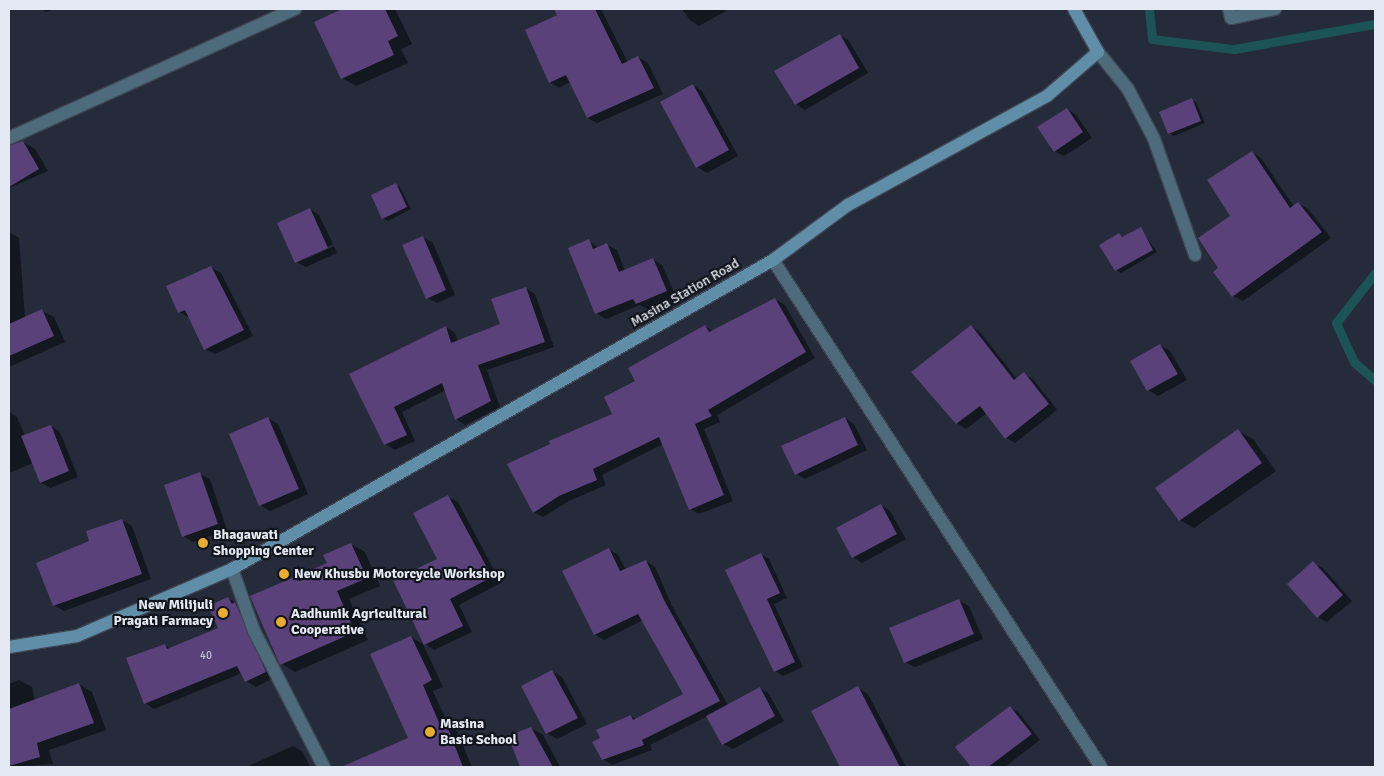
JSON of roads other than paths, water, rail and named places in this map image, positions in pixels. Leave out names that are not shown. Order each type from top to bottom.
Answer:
[{"type":"street","points":[[9,138],[294,9]]},
{"type":"street","points":[[1074,9],[1098,52],[1128,89],[1154,139],[1195,255]]},
{"type":"street","points":[[1229,9],[1231,18],[1275,9]]},
{"type":"street","name":"Masina Station Road","points":[[9,647],[77,636],[232,569],[773,260],[848,205],[1047,96],[1098,52]]},
{"type":"street","points":[[773,260],[1101,767]]},
{"type":"street","points":[[232,569],[254,631],[324,767]]},
{"type":"waterway","points":[[1149,9],[1152,39],[1234,49],[1375,24]]},
{"type":"waterway","points":[[1375,273],[1336,323],[1354,362],[1375,380]]},
{"type":"place","name":"Bhagawati Shopping Center","points":[[203,543]]},
{"type":"place","name":"New Khusbu Motorcycle Workshop","points":[[284,574]]},
{"type":"place","name":"New Milijuli Pragati Farmacy","points":[[223,613]]},
{"type":"place","name":"Aadhunik Agricultural Cooperative","points":[[281,622]]},
{"type":"place","name":"Masina Basic School","points":[[430,732]]}]
